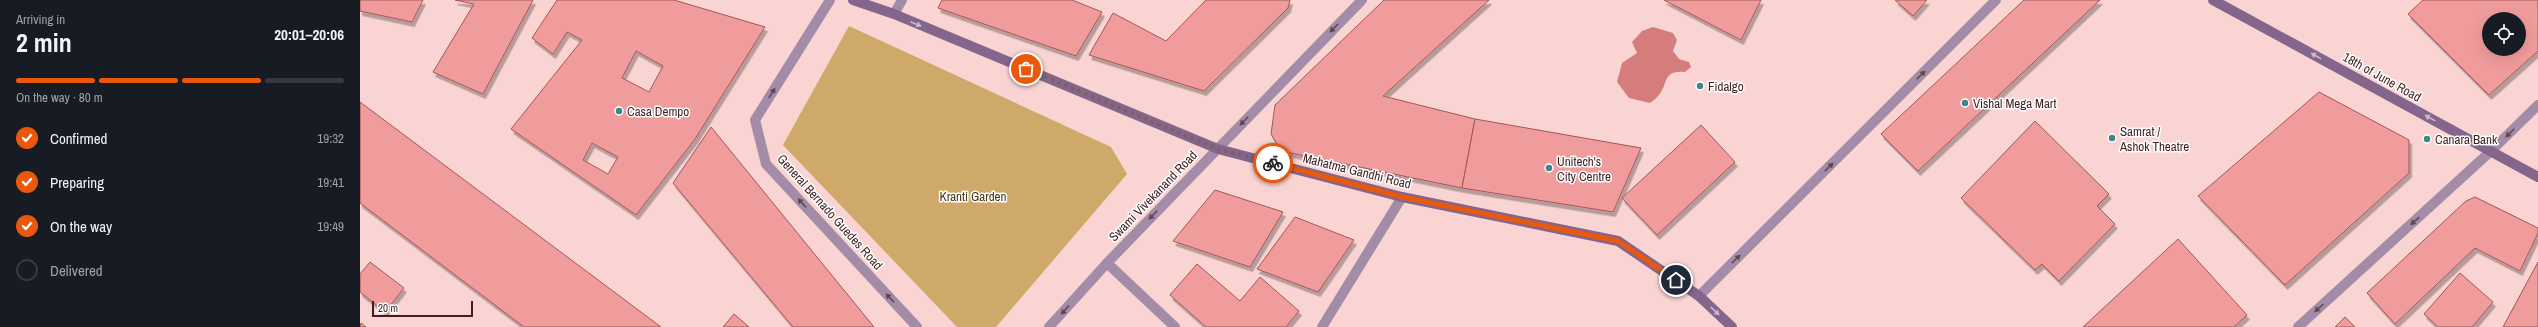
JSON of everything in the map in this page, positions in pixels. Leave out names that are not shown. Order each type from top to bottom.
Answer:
[{"type":"main road","name":"Mahatma Gandhi Road","points":[[853,0],[894,14],[1218,149],[1402,197],[1618,241],[1699,296],[1732,327]]},
{"type":"main road","name":"18th of June Road","points":[[2213,0],[2538,177]]},
{"type":"street","name":"General Bernado Guedes Road","points":[[830,0],[755,120],[766,164],[917,327]]},
{"type":"street","points":[[894,14],[902,0]]},
{"type":"street","name":"Swami Vivekanand Road","points":[[1049,327],[1106,263],[1362,0]]},
{"type":"street","points":[[1699,296],[1996,0]]},
{"type":"street","points":[[2298,327],[2491,152],[2538,105]]},
{"type":"street","points":[[1322,327],[1402,197]]},
{"type":"street","points":[[1106,263],[1174,327]]},
{"type":"green space","name":"Kranti Garden","points":[[849,26],[1111,147],[1127,174],[996,327],[957,327],[783,145]]},
{"type":"shaded area","points":[[1653,27],[1673,33],[1677,40],[1673,51],[1679,59],[1689,62],[1691,67],[1685,72],[1676,72],[1671,74],[1657,98],[1650,103],[1629,98],[1617,82],[1622,63],[1637,53],[1632,42],[1642,31]]},
{"type":"building","points":[[360,0],[423,0],[412,22],[360,11]]},
{"type":"building","points":[[455,0],[533,0],[483,94],[433,72],[474,4]]},
{"type":"building","name":"Casa Dempo","points":[[557,0],[674,0],[765,27],[695,139],[636,215],[511,129],[582,40],[567,32],[553,54],[532,38]],"holes":[[[636,51],[663,66],[649,92],[622,78]],[[592,143],[618,157],[608,174],[583,160]]]},
{"type":"building","points":[[942,0],[1072,0],[1102,12],[1076,56],[938,8]]},
{"type":"building","points":[[1206,0],[1290,0],[1288,8],[1204,91],[1089,55],[1113,13],[1166,41]]},
{"type":"building","points":[[1384,0],[1489,0],[1383,96],[1475,119],[1462,188],[1281,151],[1271,134],[1275,105]]},
{"type":"building","points":[[1664,0],[1761,0],[1741,40]]},
{"type":"building","points":[[1895,0],[1927,0],[1913,16]]},
{"type":"building","points":[[2024,0],[2100,0],[1918,171],[1881,134]]},
{"type":"building","points":[[2423,0],[2538,0],[2538,51],[2489,95],[2408,14]]},
{"type":"building","points":[[2319,92],[2409,140],[2409,173],[2285,285],[2198,196]]},
{"type":"building","points":[[360,102],[661,327],[524,327],[360,203]]},
{"type":"building","name":"Unitech's City Centre","points":[[1475,119],[1641,148],[1613,212],[1462,188]]},
{"type":"building","points":[[2035,121],[2109,194],[2097,206],[2115,224],[2059,281],[2042,264],[2035,270],[1961,198]]},
{"type":"building","points":[[1701,125],[1735,162],[1657,235],[1622,198]]},
{"type":"building","points":[[711,127],[874,327],[793,327],[673,183]]},
{"type":"building","points":[[1215,190],[1283,212],[1250,267],[1173,241]]},
{"type":"building","points":[[2475,197],[2538,228],[2538,233],[2520,271],[2475,248],[2395,324],[2367,293],[2466,201]]},
{"type":"building","points":[[1295,217],[1354,240],[1318,292],[1257,269]]},
{"type":"building","points":[[2178,239],[2247,315],[2234,327],[2083,327]]},
{"type":"building","points":[[370,262],[404,288],[385,312],[360,292],[360,274]]},
{"type":"building","points":[[2538,262],[2538,327],[2503,327]]},
{"type":"building","points":[[1197,264],[1240,301],[1260,277],[1299,311],[1286,327],[1206,327],[1170,295]]},
{"type":"building","points":[[2460,273],[2493,302],[2472,327],[2438,327],[2424,314]]},
{"type":"building","points":[[734,314],[749,327],[723,327]]},
{"type":"building","points":[[2345,317],[2355,327],[2335,327]]},
{"type":"building","points":[[361,323],[366,327],[360,327]]},
{"type":"way so far","points":[[1026,69],[1218,149],[1273,163]]},
{"type":"place","name":"Fidalgo","points":[[1700,86]]},
{"type":"place","name":"Vishal Mega Mart","points":[[1965,103]]},
{"type":"place","name":"Casa Dempo","points":[[619,111]]},
{"type":"place","name":"Samrat / Ashok Theatre","points":[[2112,138]]},
{"type":"place","name":"Canara Bank","points":[[2427,139]]},
{"type":"place","name":"Unitech's City Centre","points":[[1549,168]]},
{"type":"route","points":[[1273,163],[1402,197],[1618,241],[1676,280]]}]
